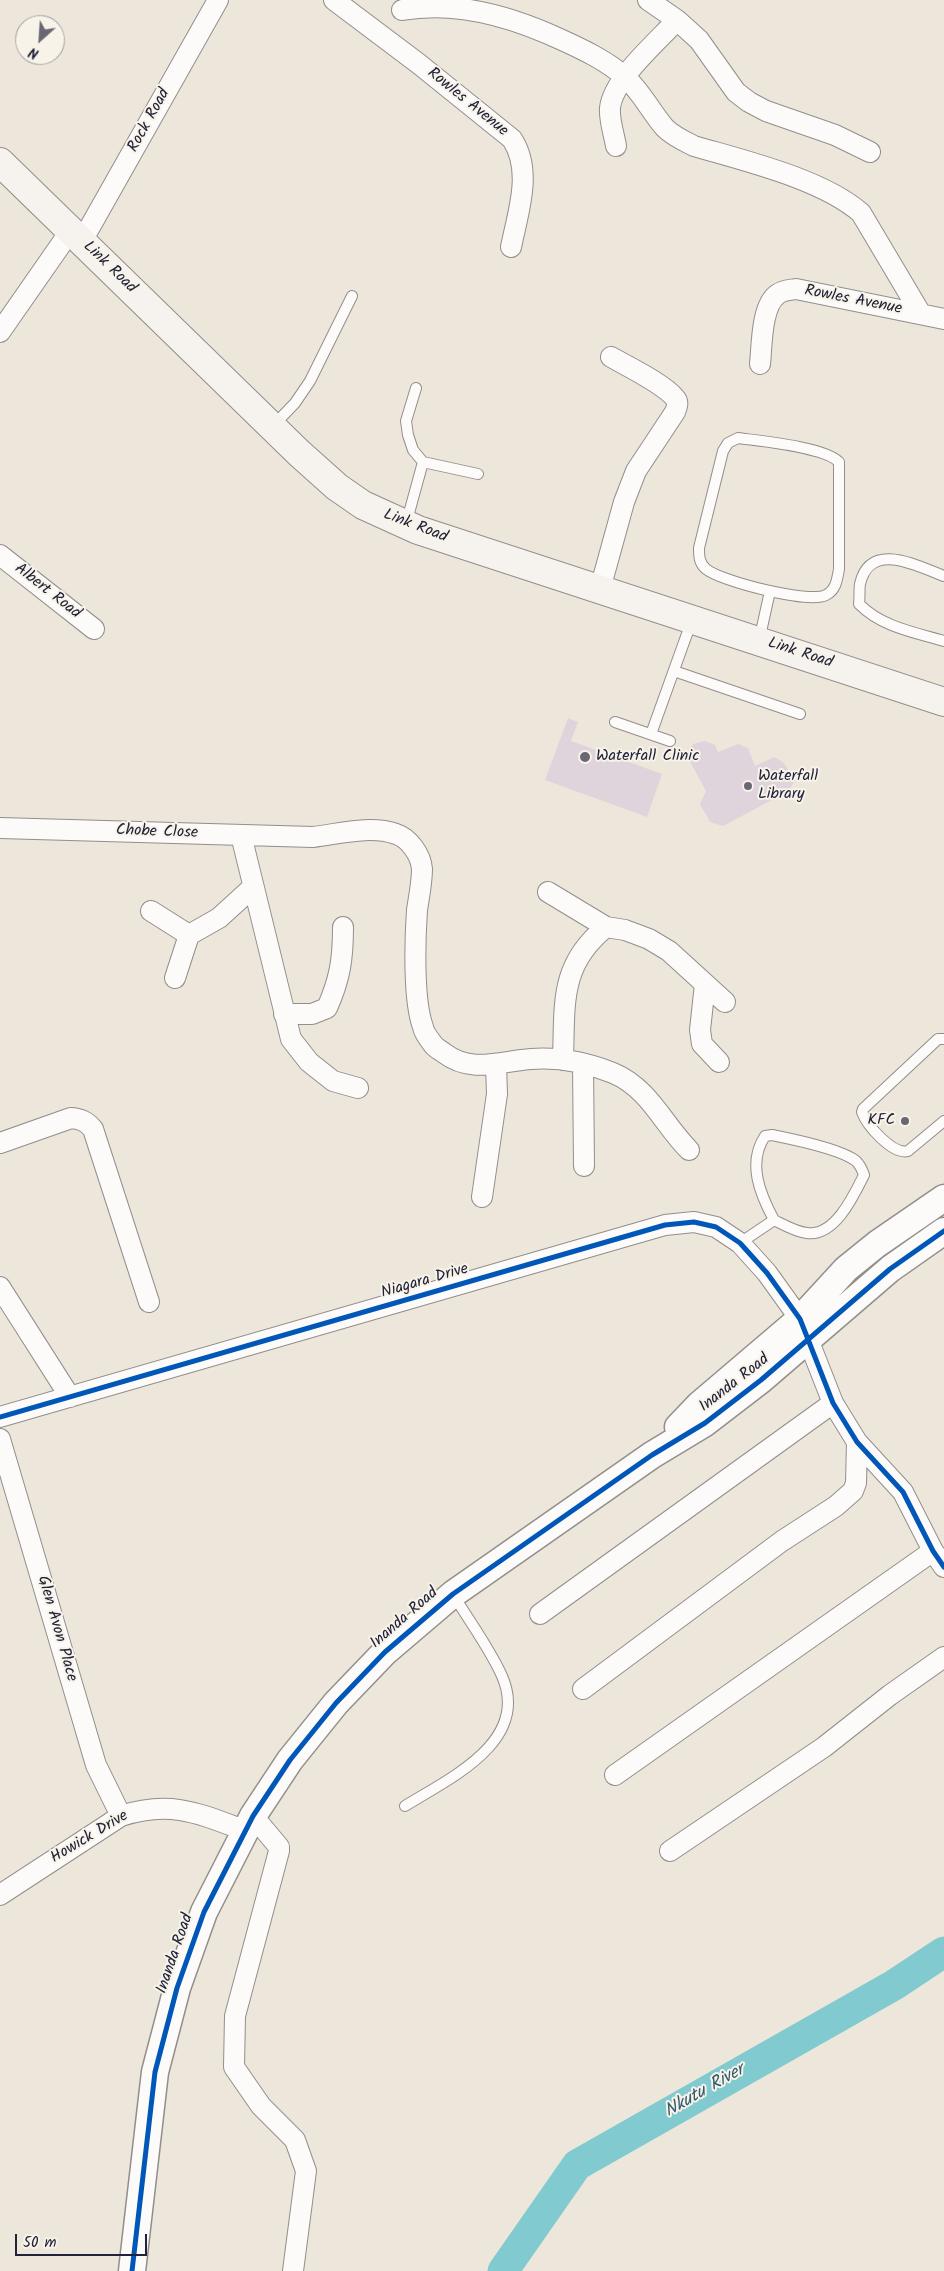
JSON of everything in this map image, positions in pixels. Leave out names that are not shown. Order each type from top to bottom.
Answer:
[{"type":"main road","name":"Link Road","points":[[0,162],[272,427],[337,488],[363,505],[406,525],[944,702]]},
{"type":"street","name":"Rock Road","points":[[77,236],[218,0]]},
{"type":"street","name":"Rowles Avenue","points":[[334,0],[419,64],[512,139],[520,155],[523,192],[511,247]]},
{"type":"street","points":[[648,0],[677,20],[699,40],[736,92],[749,102],[766,111],[835,135],[870,152]]},
{"type":"street","points":[[402,10],[431,3],[487,10],[505,16],[583,50],[625,77],[666,128],[678,138],[694,146],[812,184],[849,203],[861,213],[873,231],[921,314]]},
{"type":"street","points":[[616,146],[610,109],[613,97],[625,77],[677,20]]},
{"type":"street","points":[[0,332],[77,236]]},
{"type":"street","name":"Rowles Avenue","points":[[760,364],[766,312],[770,302],[776,295],[785,291],[796,290],[944,319]]},
{"type":"street","points":[[600,589],[624,502],[636,471],[675,412],[678,404],[676,398],[667,391],[611,357]]},
{"type":"street","name":"Albert Road","points":[[0,555],[94,629]]},
{"type":"street","name":"Chobe Close","points":[[0,828],[313,838],[356,832],[382,831],[398,834],[411,844],[419,856],[422,869],[415,934],[418,1002],[423,1028],[434,1046],[452,1060],[473,1066],[496,1065],[532,1059],[563,1060],[614,1074],[645,1095],[657,1108],[677,1138],[689,1150]]},
{"type":"street","points":[[241,835],[291,1039],[309,1062],[333,1081],[358,1088]]},
{"type":"street","points":[[175,978],[189,935],[219,918],[253,888]]},
{"type":"street","points":[[548,892],[606,927],[626,930],[649,939],[669,951],[725,1002]]},
{"type":"street","points":[[151,911],[189,935]]},
{"type":"street","points":[[284,1014],[312,1014],[327,1008],[343,958],[343,927]]},
{"type":"street","points":[[563,1060],[567,987],[573,966],[582,950],[606,927]]},
{"type":"street","points":[[705,984],[700,1030],[702,1044],[719,1062]]},
{"type":"street","points":[[583,1064],[584,1166]]},
{"type":"street","points":[[482,1197],[497,1094],[496,1065]]},
{"type":"street","points":[[0,1143],[71,1118],[80,1118],[87,1122],[93,1129],[108,1172],[149,1302]]},
{"type":"street","name":"Inanda Road","points":[[132,2271],[155,2072],[177,1988],[204,1912],[249,1824],[290,1760],[336,1703],[384,1652],[453,1594],[652,1455],[705,1424],[761,1380],[804,1329],[846,1269],[877,1244],[944,1198]]},
{"type":"street","name":"Niagara Drive","points":[[0,1417],[665,1225],[694,1222],[716,1227],[740,1243],[766,1273],[804,1329],[833,1403],[857,1442],[903,1492],[938,1559]]},
{"type":"street","name":"Inanda Road","points":[[804,1329],[944,1231]]},
{"type":"street","points":[[0,1288],[70,1397]]},
{"type":"street","points":[[540,1614],[833,1403]]},
{"type":"street","name":"Glen Avon Place","points":[[0,1439],[96,1765],[121,1816]]},
{"type":"street","points":[[583,1689],[782,1542],[836,1506],[853,1491],[856,1483],[857,1442]]},
{"type":"street","points":[[615,1775],[938,1559]]},
{"type":"street","points":[[670,1851],[824,1747],[890,1694],[944,1657]]},
{"type":"street","name":"Howick Drive","points":[[0,1895],[121,1816],[143,1809],[166,1808],[190,1811],[249,1824]]},
{"type":"street","points":[[249,1824],[279,1847],[279,1851],[235,2016],[234,2067],[261,2106],[295,2140],[306,2171],[293,2271]]},
{"type":"lane","points":[[272,427],[296,403],[310,381],[352,296]]},
{"type":"lane","points":[[416,388],[406,421],[413,450],[423,462],[478,474]]},
{"type":"lane","points":[[738,438],[774,443],[829,454],[839,462],[841,468],[839,569],[837,582],[832,591],[824,597],[810,598],[770,591],[712,573],[704,567],[699,559],[700,548],[724,451],[732,439],[738,438]]},
{"type":"lane","points":[[406,525],[423,462]]},
{"type":"lane","points":[[944,576],[896,559],[883,558],[869,567],[862,578],[859,604],[868,612],[893,627],[944,641]]},
{"type":"lane","points":[[759,641],[770,591]]},
{"type":"lane","points":[[651,734],[693,619]]},
{"type":"lane","points":[[674,671],[800,714]]},
{"type":"lane","points":[[615,722],[670,741]]},
{"type":"lane","points":[[944,1039],[938,1039],[862,1112],[881,1138],[903,1153],[944,1121]]},
{"type":"lane","points":[[772,1135],[826,1148],[855,1160],[861,1167],[864,1175],[849,1206],[824,1231],[808,1234],[774,1220],[764,1202],[756,1171],[758,1150],[765,1136],[772,1135]]},
{"type":"lane","points":[[740,1243],[774,1220]]},
{"type":"lane","points":[[404,1806],[483,1755],[496,1740],[505,1721],[508,1703],[502,1678],[453,1594]]},
{"type":"building","name":"Waterfall Clinic","points":[[568,718],[578,722],[571,741],[662,774],[647,817],[545,780]]},
{"type":"building","name":"Waterfall Library","points":[[705,741],[715,745],[718,752],[738,744],[748,748],[755,766],[774,757],[783,762],[795,780],[789,791],[723,826],[710,822],[700,804],[706,791],[687,756],[693,744]]},
{"type":"waterway","name":"Nkutu River","points":[[503,2271],[577,2165],[894,1985],[944,1952]]},
{"type":"cycle path","points":[[0,1417],[665,1225],[694,1222],[716,1227],[740,1243],[767,1273],[800,1319],[833,1403],[857,1442],[903,1492],[933,1551],[944,1567]]},
{"type":"cycle path","points":[[132,2271],[155,2072],[177,1988],[204,1912],[253,1816],[290,1760],[336,1703],[385,1652],[453,1594],[652,1455],[705,1423],[761,1380],[890,1269],[944,1231]]},
{"type":"place","name":"Waterfall Clinic","points":[[585,757]]},
{"type":"place","name":"Waterfall Library","points":[[748,786]]},
{"type":"place","name":"KFC","points":[[905,1121]]}]
